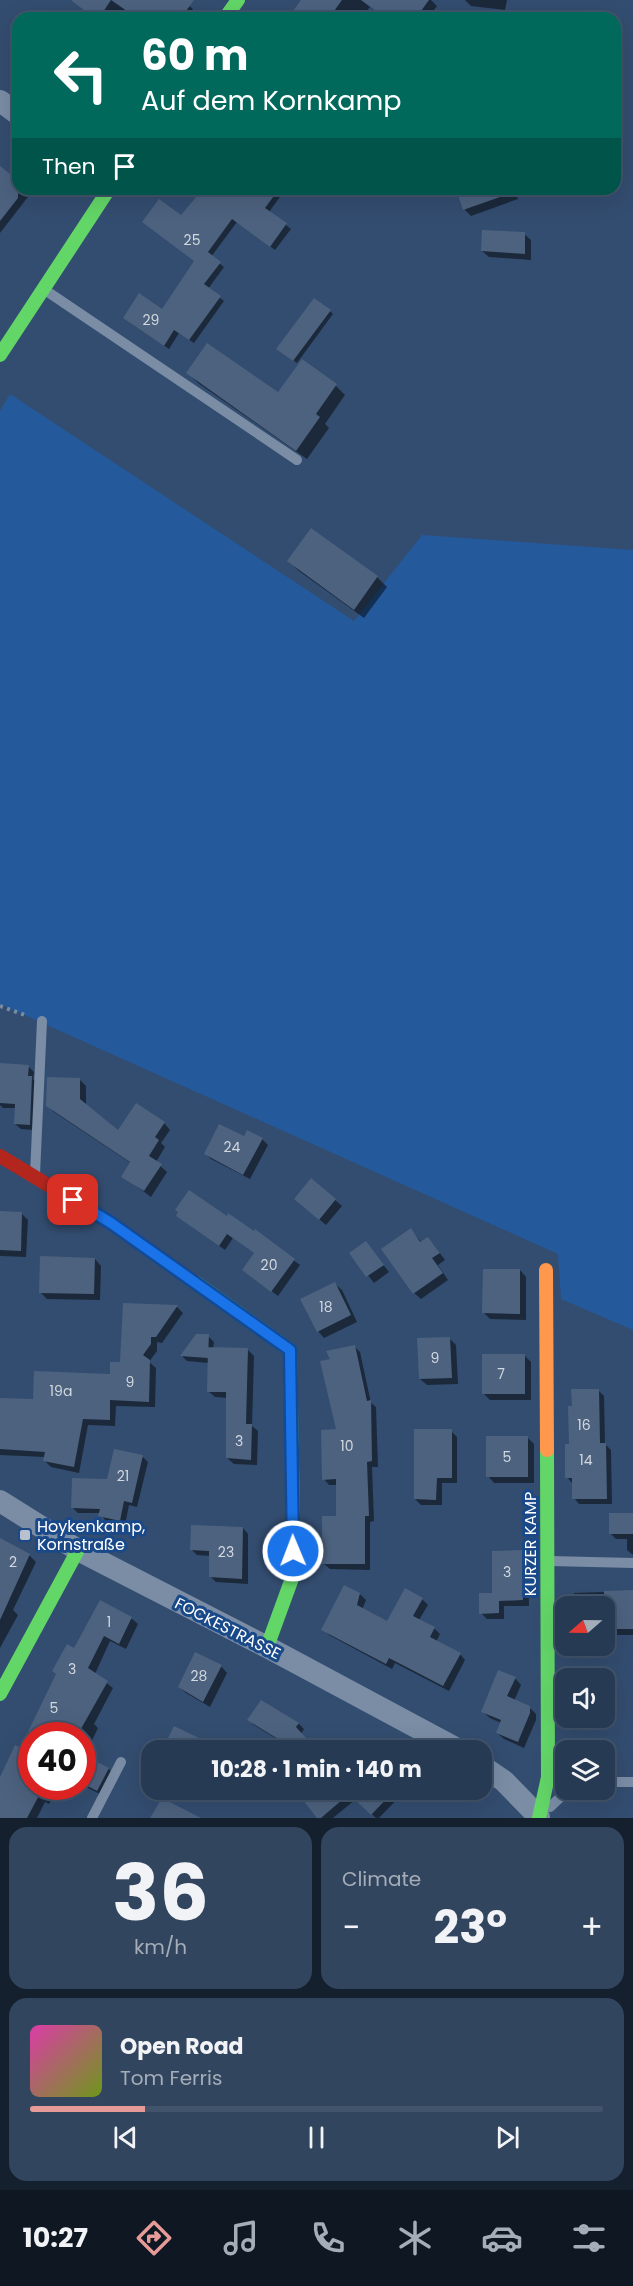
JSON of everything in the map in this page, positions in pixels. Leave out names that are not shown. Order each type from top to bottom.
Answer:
[{"type":"street","points":[[0,355],[5,335],[43,288],[105,195]]},
{"type":"street","points":[[0,1156],[111,1223],[290,1350],[294,1573],[267,1647]]},
{"type":"street","name":"KURZER KAMP","points":[[539,1818],[548,1777],[546,1270]]},
{"type":"street","name":"FOCKESTRASSE","points":[[0,1501],[78,1550],[267,1647],[440,1740]]},
{"type":"street","points":[[0,1694],[78,1550]]},
{"type":"street","points":[[492,1773],[504,1781],[539,1818]]},
{"type":"lane","points":[[43,288],[297,460]]},
{"type":"lane","points":[[35,1177],[42,1021]]},
{"type":"lane","points":[[547,1561],[633,1563]]},
{"type":"lane","points":[[92,1818],[121,1762]]},
{"type":"lane","points":[[615,1782],[633,1782]]},
{"type":"lane","points":[[539,1818],[558,1800]]},
{"type":"path","points":[[0,1006],[42,1021]]},
{"type":"shaded area","points":[[10,394],[354,621],[422,535],[633,550],[633,1330],[561,1299],[558,1254],[0,1004],[0,411]]},
{"type":"building","points":[[71,0],[111,0],[103,12],[86,12]]},
{"type":"building","points":[[111,0],[194,0],[185,12],[128,12]]},
{"type":"building","points":[[301,0],[342,0],[333,12],[292,12]]},
{"type":"building","points":[[361,0],[429,0],[420,12],[377,12]]},
{"type":"building","points":[[0,166],[12,175],[12,195],[18,195],[18,198],[0,221]]},
{"type":"building","points":[[198,195],[275,195],[265,208],[287,223],[270,247],[232,219],[208,252],[221,262],[204,284],[221,296],[189,340],[174,330],[164,346],[123,318],[139,293],[162,309],[194,261],[142,222],[159,199],[181,215]]},
{"type":"building","points":[[458,195],[506,195],[463,210]]},
{"type":"building","points":[[482,230],[525,232],[525,254],[481,251]]},
{"type":"building","points":[[314,298],[331,310],[293,361],[276,349]]},
{"type":"building","points":[[207,343],[278,392],[302,359],[337,384],[316,414],[320,417],[296,451],[186,373]]},
{"type":"building","points":[[311,528],[378,576],[354,610],[287,561]]},
{"type":"building","points":[[0,1063],[29,1065],[28,1076],[32,1076],[30,1125],[14,1124],[15,1104],[0,1103]]},
{"type":"building","points":[[47,1077],[80,1078],[80,1099],[118,1130],[136,1103],[165,1122],[155,1137],[159,1140],[149,1156],[162,1164],[144,1191],[121,1177],[130,1162],[46,1106]]},
{"type":"building","points":[[219,1124],[244,1136],[247,1130],[263,1138],[243,1175],[204,1154]]},
{"type":"building","points":[[311,1178],[336,1199],[319,1220],[294,1199]]},
{"type":"building","points":[[189,1190],[227,1216],[228,1213],[254,1231],[255,1229],[295,1259],[271,1292],[242,1270],[254,1253],[227,1234],[219,1246],[176,1216],[178,1212],[175,1210]]},
{"type":"building","points":[[0,1211],[22,1212],[21,1251],[0,1250]]},
{"type":"building","points":[[411,1228],[420,1242],[428,1237],[440,1253],[432,1258],[443,1273],[413,1294],[381,1249]]},
{"type":"building","points":[[366,1241],[384,1265],[366,1277],[349,1253]]},
{"type":"building","points":[[40,1256],[95,1258],[94,1294],[39,1293]]},
{"type":"building","points":[[483,1269],[520,1269],[520,1314],[482,1313]]},
{"type":"building","points":[[335,1282],[351,1315],[317,1332],[300,1299]]},
{"type":"building","points":[[123,1303],[178,1305],[156,1337],[151,1337],[151,1344],[143,1355],[150,1360],[149,1402],[110,1400],[110,1420],[83,1419],[74,1467],[43,1461],[45,1452],[0,1449],[0,1398],[33,1399],[34,1371],[110,1374],[110,1362],[120,1362]]},
{"type":"building","points":[[196,1334],[209,1334],[208,1358],[180,1356]]},
{"type":"building","points":[[450,1337],[452,1378],[419,1379],[417,1338]]},
{"type":"building","points":[[355,1345],[367,1401],[371,1400],[372,1461],[367,1462],[369,1516],[365,1516],[365,1564],[322,1564],[322,1516],[336,1516],[336,1479],[322,1480],[321,1430],[336,1429],[320,1361],[330,1359],[326,1351]]},
{"type":"building","points":[[208,1347],[248,1348],[246,1424],[252,1424],[251,1460],[226,1458],[226,1392],[207,1392]]},
{"type":"building","points":[[482,1354],[525,1354],[525,1394],[482,1394]]},
{"type":"building","points":[[571,1389],[599,1389],[600,1443],[606,1443],[607,1499],[572,1499],[572,1478],[565,1478],[565,1444],[569,1444],[568,1406],[572,1406]]},
{"type":"building","points":[[414,1429],[452,1429],[452,1478],[437,1478],[436,1500],[414,1499]]},
{"type":"building","points":[[486,1436],[528,1436],[528,1477],[486,1477]]},
{"type":"building","points":[[114,1449],[143,1455],[132,1503],[124,1501],[120,1521],[98,1516],[100,1509],[71,1508],[72,1478],[107,1479]]},
{"type":"building","points":[[609,1513],[633,1513],[633,1534],[609,1534]]},
{"type":"building","points":[[191,1525],[243,1527],[242,1579],[209,1577],[209,1551],[190,1550]]},
{"type":"building","points":[[0,1538],[30,1554],[0,1620]]},
{"type":"building","points":[[522,1550],[523,1600],[499,1601],[499,1613],[479,1614],[479,1593],[492,1593],[492,1551]]},
{"type":"building","points":[[344,1585],[360,1593],[357,1605],[387,1621],[405,1588],[423,1598],[413,1616],[435,1627],[430,1637],[461,1653],[443,1686],[389,1658],[386,1664],[321,1630]]},
{"type":"building","points":[[633,1590],[633,1629],[615,1629],[615,1596],[604,1596],[604,1591]]},
{"type":"building","points":[[100,1600],[132,1617],[119,1644],[104,1636],[88,1668],[108,1681],[85,1722],[33,1722],[56,1674],[52,1671],[67,1644],[74,1648]]},
{"type":"building","points":[[195,1652],[222,1665],[203,1702],[178,1687]]},
{"type":"building","points":[[498,1670],[516,1677],[507,1696],[530,1706],[530,1713],[518,1742],[496,1733],[501,1720],[481,1712]]},
{"type":"building","points":[[261,1700],[299,1723],[296,1727],[308,1740],[280,1740],[247,1720]]},
{"type":"building","points":[[174,1726],[203,1740],[167,1740]]},
{"type":"building","points":[[15,1745],[18,1747],[18,1800],[37,1800],[27,1818],[0,1818],[0,1777]]},
{"type":"building","points":[[96,1761],[109,1768],[96,1790]]},
{"type":"building","points":[[161,1800],[166,1800],[201,1818],[150,1818]]},
{"type":"building","points":[[303,1800],[342,1800],[321,1818],[317,1818]]},
{"type":"building","points":[[355,1800],[385,1800],[371,1815]]},
{"type":"traffic: fast","points":[[229,12],[238,0]]},
{"type":"traffic: fast","points":[[0,355],[105,195]]},
{"type":"traffic: fast","points":[[195,1282],[290,1350],[294,1573],[267,1647]]},
{"type":"traffic: fast","points":[[539,1818],[548,1777],[547,1450]]},
{"type":"traffic: fast","points":[[0,1694],[78,1550]]},
{"type":"traffic: slow","points":[[546,1270],[547,1450]]},
{"type":"traffic: jam","points":[[0,1156],[111,1223],[195,1282]]},
{"type":"place","name":"Hoykenkamp, Kornstraße","points":[[25,1535]]},
{"type":"route","points":[[73,1200],[111,1223],[290,1350],[293,1551]]}]
